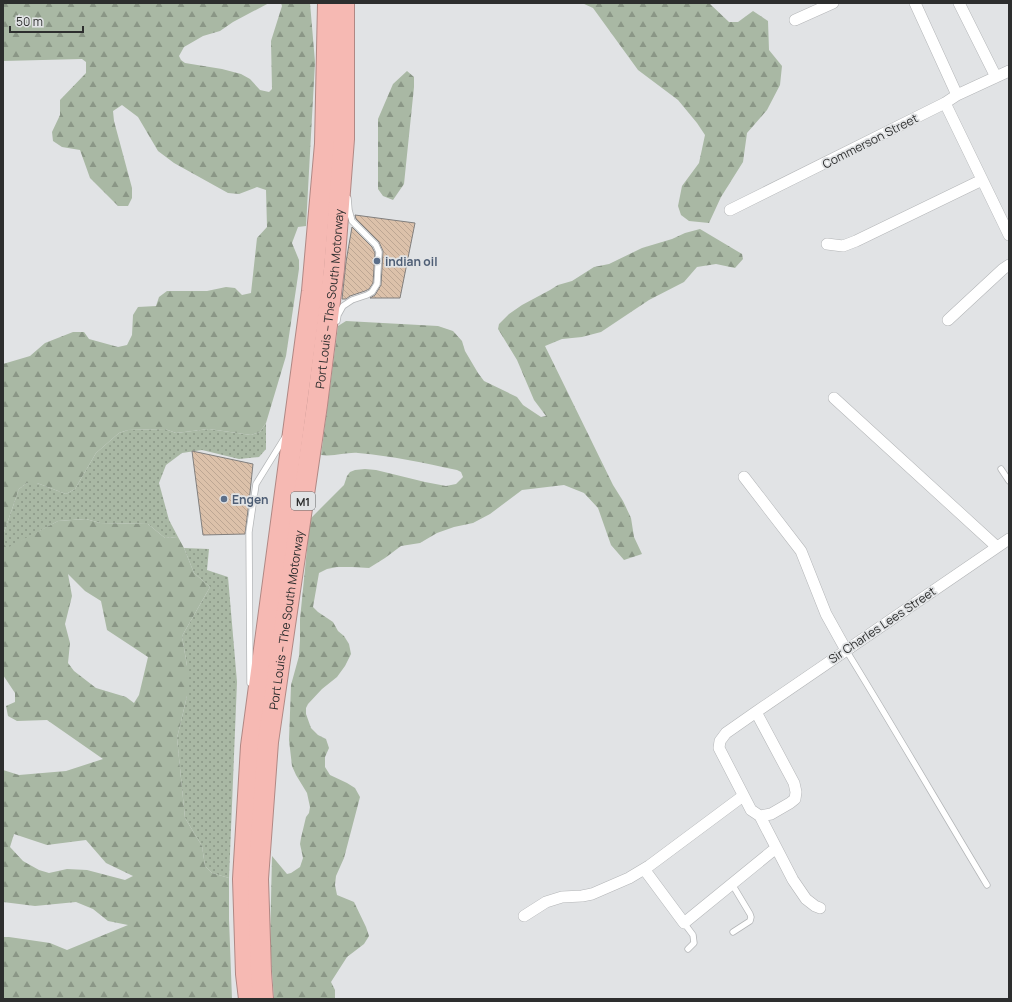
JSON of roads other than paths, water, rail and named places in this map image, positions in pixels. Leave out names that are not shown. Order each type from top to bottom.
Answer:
[{"type":"highway","name":"Port Louis – The South Motorway","points":[[249,999],[246,974],[243,879],[251,746],[312,291],[325,144],[328,3]]},
{"type":"highway","name":"Port Louis – The South Motorway","points":[[263,999],[258,879],[268,742],[317,405],[334,269],[344,139],[344,3]]},
{"type":"street","points":[[795,20],[833,3]]},
{"type":"street","points":[[915,3],[957,95]]},
{"type":"street","points":[[959,3],[996,77]]},
{"type":"street","name":"Commerson Street","points":[[730,210],[945,103],[957,95],[1009,71]]},
{"type":"street","points":[[945,103],[1009,235]]},
{"type":"street","points":[[827,244],[843,246],[982,180]]},
{"type":"street","points":[[948,320],[1009,265]]},
{"type":"street","points":[[834,398],[997,547]]},
{"type":"street","points":[[744,477],[801,551],[826,614],[846,650]]},
{"type":"street","name":"Sir Charles Lees Street","points":[[820,908],[806,899],[793,880],[760,816],[751,810],[719,748],[720,741],[726,733],[756,712],[1009,539]]},
{"type":"street","points":[[756,712],[794,783],[796,792],[795,799],[790,803],[771,814],[760,816]]},
{"type":"street","points":[[524,916],[546,902],[562,897],[592,894],[629,878],[644,869],[744,796]]},
{"type":"street","points":[[644,869],[684,923],[776,848]]},
{"type":"lane","points":[[344,139],[347,178]]},
{"type":"lane","points":[[336,328],[338,315],[343,306],[352,300],[372,292],[377,284],[379,252],[376,245],[352,221],[349,210],[348,194]]},
{"type":"lane","points":[[317,405],[328,362]]},
{"type":"lane","points":[[250,690],[249,532],[256,484],[295,421]]},
{"type":"lane","points":[[1001,469],[1009,481]]},
{"type":"lane","points":[[846,650],[883,709],[987,885]]},
{"type":"lane","points":[[251,706],[251,746]]},
{"type":"lane","points":[[732,884],[751,917],[750,921],[732,932]]},
{"type":"lane","points":[[684,923],[693,935],[694,943],[688,949]]},
{"type":"place","name":"indian oil","points":[[377,261]]},
{"type":"place","name":"Engen","points":[[224,499]]}]
